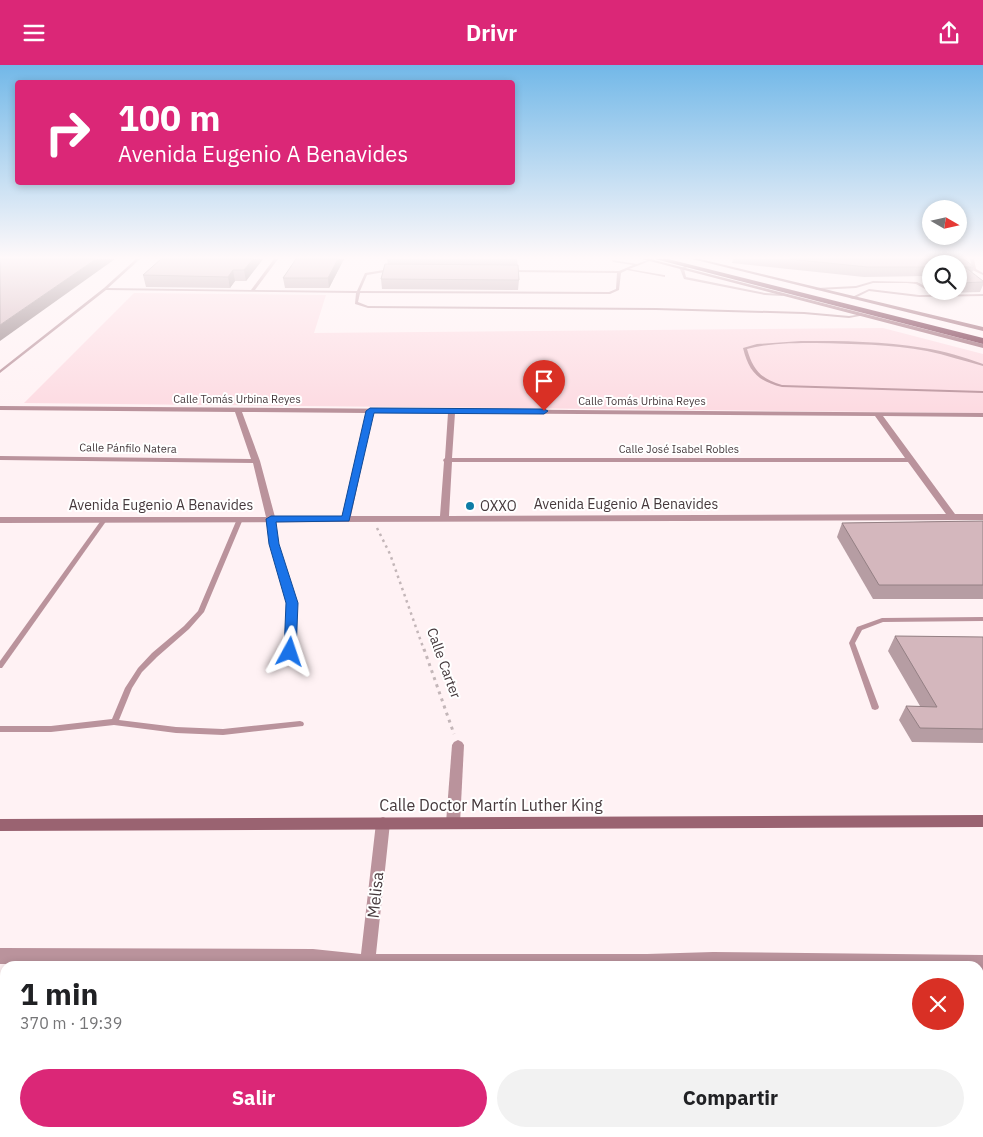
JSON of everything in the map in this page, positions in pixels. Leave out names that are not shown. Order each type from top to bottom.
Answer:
[{"type":"highway","points":[[854,309],[983,341]]},
{"type":"highway","points":[[878,309],[983,335]]},
{"type":"street","points":[[839,309],[983,346]]},
{"type":"street","points":[[899,309],[983,329]]},
{"type":"street","name":"Calle Tomás Urbina Reyes","points":[[0,407],[983,415]]},
{"type":"street","points":[[238,410],[256,461],[271,519]]},
{"type":"street","points":[[346,519],[370,411]]},
{"type":"street","points":[[444,519],[452,411]]},
{"type":"street","points":[[877,413],[952,517]]},
{"type":"street","name":"Calle Pánfilo Natera","points":[[0,458],[256,461]]},
{"type":"street","name":"Calle José Isabel Robles","points":[[447,459],[912,461]]},
{"type":"street","name":"Avenida Eugenio A Benavides","points":[[0,520],[983,517]]},
{"type":"street","points":[[453,823],[458,745]]},
{"type":"street","name":"Calle Doctor Martín Luther King","points":[[0,825],[983,821]]},
{"type":"street","name":"Melisa","points":[[367,961],[383,823]]},
{"type":"street","points":[[0,955],[73,961],[218,961],[313,957],[344,961]]},
{"type":"lane","points":[[0,372],[80,309]]},
{"type":"lane","points":[[657,309],[804,313],[849,317],[863,315]]},
{"type":"lane","points":[[983,365],[917,348],[890,346],[777,343],[756,344],[745,348],[758,378],[782,386],[983,392]]},
{"type":"lane","points":[[0,666],[104,519]]},
{"type":"lane","points":[[114,722],[138,672],[149,660],[192,625],[202,612],[240,519]]},
{"type":"lane","points":[[271,519],[274,544],[292,603],[290,652]]},
{"type":"lane","points":[[875,707],[852,643],[860,629],[882,620],[983,619]]},
{"type":"lane","points":[[1,729],[51,729],[114,722],[176,730],[223,732],[300,724]]},
{"type":"path","name":"Calle Carter","points":[[372,519],[390,554],[458,745]]},
{"type":"shaded area","points":[[118,309],[322,309],[314,333],[883,328],[983,354],[983,413],[24,403]]},
{"type":"building","points":[[0,309],[23,309],[0,325]]},
{"type":"building","points":[[983,521],[983,585],[879,585],[842,523]]},
{"type":"building","points":[[895,636],[983,637],[983,729],[920,728],[906,706],[937,707]]},
{"type":"place","name":"OXXO","points":[[470,506]]},
{"type":"route","points":[[290,652],[293,621],[292,603],[274,544],[271,519],[346,519],[370,411],[544,411]]}]
